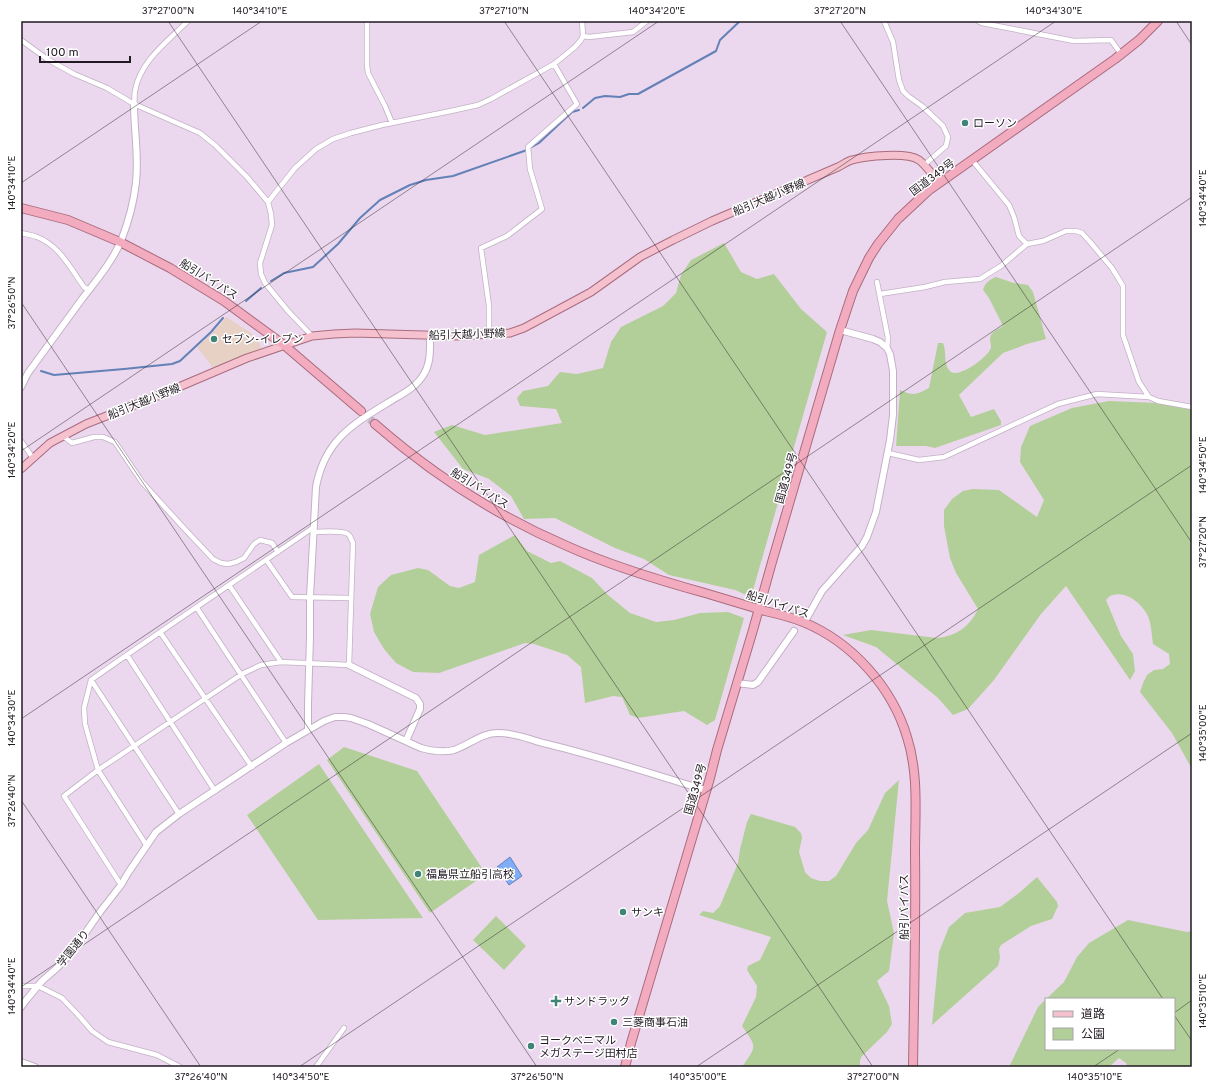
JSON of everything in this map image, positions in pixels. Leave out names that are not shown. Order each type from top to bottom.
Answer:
[{"type":"highway","name":"国道349号","points":[[625,1067],[840,330],[853,291],[866,265],[878,244],[908,210],[939,183],[1121,54],[1139,40],[1158,21]]},
{"type":"highway","name":"船引バイパス","points":[[21,208],[68,220],[120,242],[170,268],[224,301],[284,345],[361,411]]},
{"type":"highway","name":"船引バイパス","points":[[375,424],[425,465],[461,490],[514,522],[614,565],[664,582],[804,622],[832,638],[858,658],[876,678],[890,697],[900,717],[913,760],[915,783],[916,904],[914,1067]]},
{"type":"main road","name":"船引大越小野線","points":[[21,469],[50,443],[86,424],[248,358],[312,336],[341,334],[458,336],[510,333],[524,328],[591,292],[640,257],[668,242],[768,197],[838,168],[850,160],[903,155],[912,157],[924,165],[939,183]]},
{"type":"street","points":[[21,387],[28,373],[89,290],[112,257],[120,242],[130,214],[136,184],[138,158],[134,123],[135,91],[143,69],[156,52],[188,21]]},
{"type":"street","points":[[366,21],[366,65],[368,73],[392,123]]},
{"type":"street","points":[[268,202],[295,168],[316,149],[334,139],[392,123],[478,105],[554,64],[575,47],[581,40],[583,36],[582,21]]},
{"type":"street","points":[[583,36],[589,37],[633,32],[647,21]]},
{"type":"street","points":[[978,21],[1074,41],[1111,40],[1121,54]]},
{"type":"street","points":[[886,22],[893,42],[899,80],[903,90],[943,126],[948,137],[946,146],[924,165]]},
{"type":"street","points":[[21,40],[47,59],[74,74],[108,88],[134,104],[200,133],[216,145],[268,202],[272,225],[260,263],[261,274],[265,283],[288,311],[312,336]]},
{"type":"street","points":[[489,334],[489,306],[481,248],[507,236],[542,209],[530,169],[528,147],[577,104],[554,64]]},
{"type":"street","points":[[972,160],[1009,205],[1019,236],[1027,244]]},
{"type":"street","points":[[880,294],[925,287],[945,282],[980,279],[1001,266],[1027,244],[1043,241],[1066,231],[1076,231],[1082,233],[1112,268],[1123,286],[1123,335],[1139,382],[1149,396],[1158,401],[1192,407]]},
{"type":"street","points":[[21,233],[36,236],[48,243],[60,253],[84,287],[89,290]]},
{"type":"street","points":[[877,282],[888,338],[887,348]]},
{"type":"street","points":[[804,622],[822,591],[857,551],[867,537],[876,512],[888,453],[893,415],[892,361],[887,348],[880,342],[873,339],[840,330]]},
{"type":"street","points":[[308,729],[310,597],[316,487],[318,475],[328,451],[345,431],[418,383],[425,374],[431,354],[430,336]]},
{"type":"street","points":[[888,453],[918,460],[944,457],[1058,404],[1097,394],[1149,396]]},
{"type":"street","points":[[63,436],[72,443],[94,437],[104,438],[115,442],[130,467],[142,482],[214,559],[228,564],[236,562],[244,558],[254,544],[260,540],[272,543],[278,552]]},
{"type":"street","points":[[21,441],[33,458]]},
{"type":"street","points":[[147,846],[98,770],[85,724],[84,708],[91,680],[278,552],[314,530],[347,534],[353,543],[349,665]]},
{"type":"street","points":[[266,561],[292,597],[350,598]]},
{"type":"street","points":[[229,586],[281,662]]},
{"type":"street","points":[[197,608],[242,674],[286,743]]},
{"type":"street","points":[[737,683],[753,685],[758,682],[794,630]]},
{"type":"street","points":[[160,632],[252,767]]},
{"type":"street","points":[[127,656],[215,791]]},
{"type":"street","points":[[121,885],[64,796],[98,770],[242,674],[261,665],[281,662],[309,662],[349,665],[416,698],[420,704],[420,709],[406,741]]},
{"type":"street","points":[[91,680],[179,814]]},
{"type":"street","name":"学園通り","points":[[21,1008],[38,986],[72,952],[121,885],[156,832],[179,814],[286,743],[308,729],[334,717],[344,717],[363,722],[431,751],[442,752],[453,750],[475,739],[497,732],[518,735],[706,790]]},
{"type":"street","points":[[21,986],[38,986],[62,998],[92,1031],[108,1042],[157,1055],[180,1067]]},
{"type":"street","points":[[316,1067],[344,1028]]},
{"type":"street","points":[[21,1062],[35,1067]]},
{"type":"shaded area","points":[[226,317],[251,333],[259,342],[261,349],[214,369],[197,347],[220,325]]},
{"type":"green space","points":[[724,243],[741,272],[757,279],[774,274],[801,309],[827,332],[751,597],[735,590],[669,575],[644,559],[615,548],[555,518],[524,519],[511,496],[489,479],[463,469],[434,432],[452,425],[485,435],[562,423],[556,409],[520,406],[517,398],[523,391],[548,386],[560,372],[577,374],[603,368],[611,342],[621,327],[663,306],[676,293],[681,275],[691,260]]},
{"type":"green space","points":[[996,277],[1014,283],[1028,285],[1033,292],[1046,339],[1003,353],[959,395],[971,417],[994,409],[1001,421],[1001,425],[935,448],[926,446],[896,446],[900,390],[914,394],[929,388],[938,343],[943,343],[947,367],[953,373],[964,371],[971,367],[983,358],[990,350],[991,335],[1003,326],[989,298],[983,290],[988,282]]},
{"type":"green space","points":[[1109,401],[1157,403],[1192,409],[1192,769],[1172,733],[1140,692],[1147,675],[1154,670],[1163,669],[1170,664],[1169,654],[1153,644],[1151,626],[1148,616],[1142,607],[1134,600],[1124,595],[1112,595],[1106,600],[1121,636],[1133,654],[1135,671],[1130,680],[1066,586],[1041,614],[994,680],[968,709],[953,715],[938,698],[876,647],[843,635],[871,630],[937,638],[956,633],[967,626],[978,609],[956,573],[950,558],[944,526],[944,510],[952,499],[963,491],[973,489],[999,490],[1037,517],[1044,500],[1020,462],[1021,447],[1030,426],[1072,408]]},
{"type":"green space","points":[[515,535],[527,551],[551,563],[560,561],[592,578],[608,595],[630,613],[656,622],[674,620],[700,613],[728,612],[744,618],[715,720],[707,725],[684,711],[638,718],[630,715],[622,697],[613,696],[585,703],[581,667],[567,655],[534,644],[525,643],[439,673],[413,672],[396,663],[384,649],[374,632],[370,614],[378,587],[391,575],[418,568],[428,570],[450,586],[459,588],[475,582],[479,555]]},
{"type":"green space","points":[[344,747],[417,771],[486,874],[430,913],[327,760]]},
{"type":"green space","points":[[319,764],[423,918],[318,920],[247,815]]},
{"type":"green space","points":[[899,780],[887,901],[894,933],[889,971],[877,981],[889,1006],[892,1024],[887,1032],[862,1056],[860,1060],[860,1067],[742,1067],[753,1050],[753,1043],[742,1026],[756,997],[757,986],[747,970],[748,966],[760,960],[771,937],[699,915],[703,911],[713,913],[720,906],[738,863],[747,822],[751,814],[795,827],[801,833],[802,838],[799,852],[805,872],[811,878],[820,881],[829,881],[836,876],[856,843],[868,830],[885,793]]},
{"type":"green space","points":[[1037,877],[1057,902],[1058,906],[1052,919],[1031,926],[1001,945],[999,949],[1000,958],[998,966],[932,1025],[939,952],[949,927],[965,913],[1000,907]]},
{"type":"green space","points":[[496,916],[526,946],[504,970],[473,940]]},
{"type":"green space","points":[[1128,920],[1187,932],[1192,931],[1192,1067],[1128,1067],[1126,1063],[1119,1058],[1109,1067],[1009,1067],[1038,1007],[1045,1000],[1045,1050],[1175,1050],[1175,998],[1047,998],[1064,982],[1077,957],[1089,943]]},
{"type":"water","points":[[510,857],[522,876],[509,885],[497,867]]},
{"type":"waterway","points":[[583,108],[595,98],[605,96],[620,97],[629,94],[638,94],[716,51],[720,40],[740,21]]},
{"type":"waterway","points":[[530,148],[539,143],[572,112],[579,110]]},
{"type":"waterway","points":[[271,281],[284,273],[313,267],[338,244],[360,218],[380,200],[410,185],[426,180],[453,176],[527,150]]},
{"type":"waterway","points":[[246,301],[261,288]]},
{"type":"waterway","points":[[41,371],[54,375],[172,364],[180,361],[211,332],[223,318]]},
{"type":"tunnel","points":[[361,411],[375,424]]},
{"type":"place","name":"ローソン","points":[[965,123]]},
{"type":"place","name":"セブン-イレブン","points":[[214,339]]},
{"type":"place","name":"福島県立船引高校","points":[[418,874]]},
{"type":"place","name":"サンキ","points":[[623,912]]},
{"type":"place","name":"サンドラッグ","points":[[556,1001]]},
{"type":"place","name":"三菱商事石油","points":[[614,1022]]},
{"type":"place","name":"ヨークベニマル メガステージ田村店","points":[[531,1046]]}]
